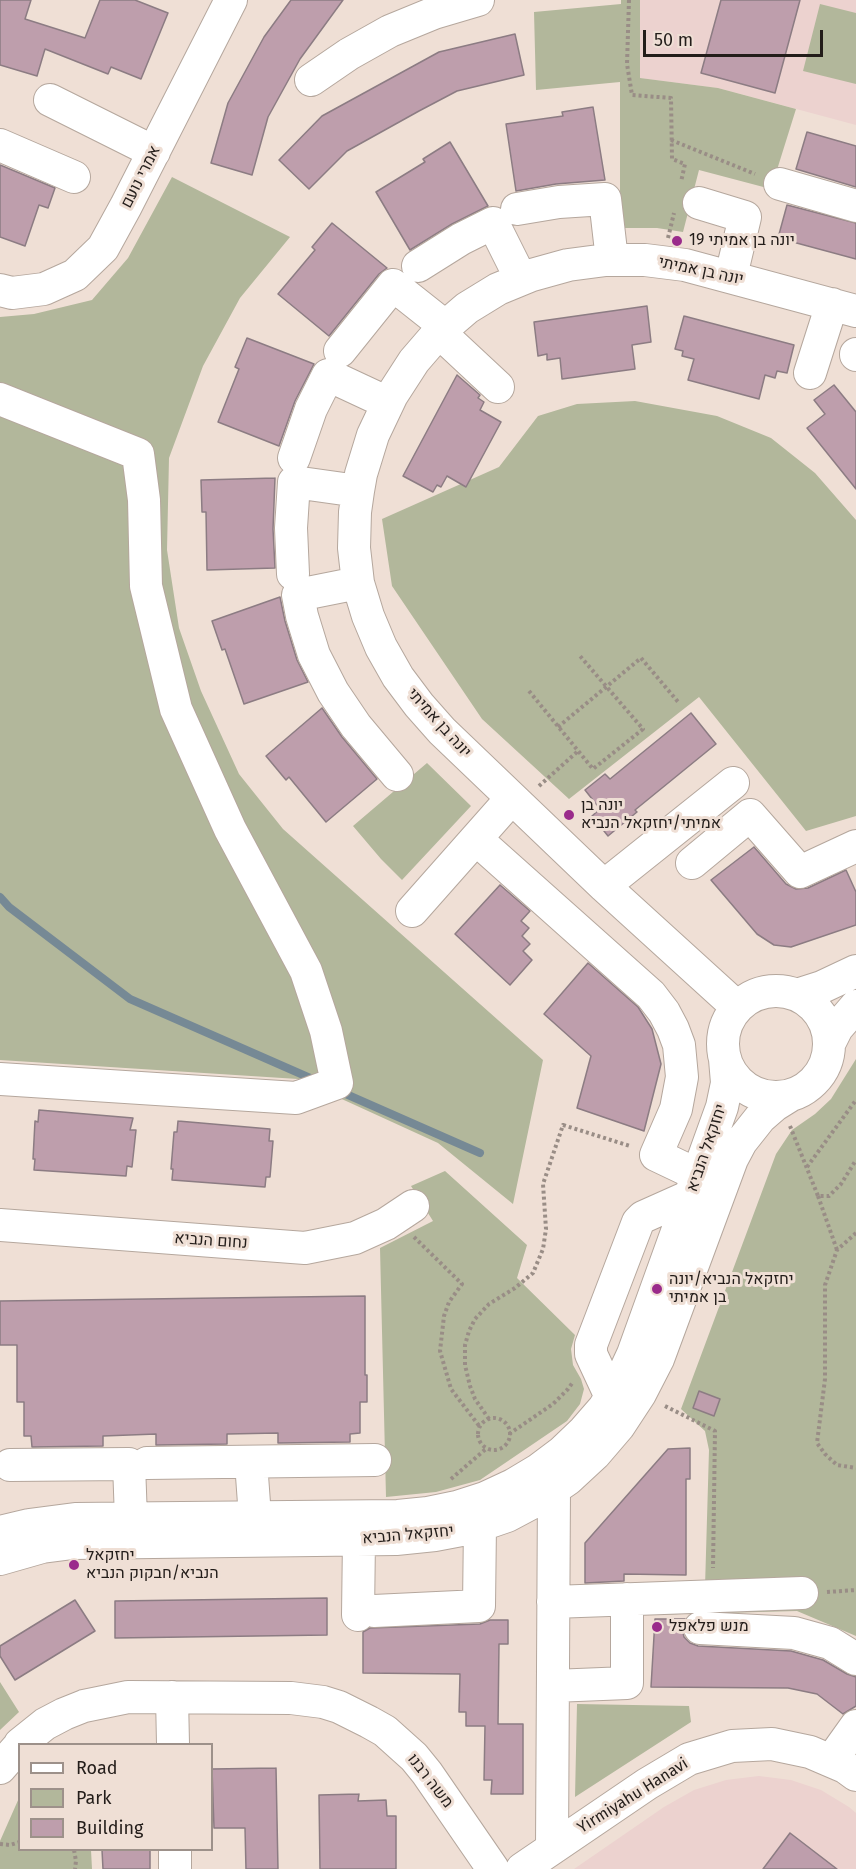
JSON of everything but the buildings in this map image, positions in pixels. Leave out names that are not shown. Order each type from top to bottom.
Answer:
[{"type":"street","points":[[311,80],[369,42],[412,10],[478,0]]},
{"type":"street","name":"אמרי נועם","points":[[0,290],[12,293],[44,289],[75,275],[103,248],[154,152],[227,1]]},
{"type":"street","points":[[50,100],[154,152]]},
{"type":"street","points":[[0,145],[74,177]]},
{"type":"street","points":[[780,184],[856,206]]},
{"type":"street","points":[[517,209],[550,203],[605,199],[612,260]]},
{"type":"street","points":[[685,200],[745,217],[731,276]]},
{"type":"street","points":[[418,266],[493,223],[521,279]]},
{"type":"street","name":"יונה בן אמיתי","points":[[737,1007],[604,886],[442,731],[405,687],[381,647],[358,583],[354,548],[358,490],[373,435],[388,403],[414,361],[442,329],[467,308],[498,289],[521,279],[568,265],[612,260],[663,262],[731,276],[844,307]]},
{"type":"street","points":[[340,351],[393,285],[442,329],[498,387]]},
{"type":"street","points":[[810,373],[844,307]]},
{"type":"street","points":[[294,458],[311,409],[328,375],[388,403]]},
{"type":"street","points":[[0,399],[138,454],[144,500],[146,586],[176,709],[230,829],[306,971],[326,1032],[323,1088],[296,1098],[0,1079]]},
{"type":"street","points":[[292,574],[291,528],[294,482],[358,490]]},
{"type":"street","points":[[358,583],[298,595],[302,616],[314,655],[333,692],[356,726],[398,775]]},
{"type":"street","points":[[604,886],[733,783]]},
{"type":"street","points":[[412,910],[476,839],[515,801]]},
{"type":"street","points":[[692,862],[750,814],[800,872],[854,853]]},
{"type":"street","points":[[476,839],[651,994],[669,1020],[679,1045],[682,1077],[676,1109],[656,1155],[694,1185],[638,1222],[591,1345],[591,1354],[625,1396]]},
{"type":"street","points":[[797,995],[822,987],[856,970]]},
{"type":"street","points":[[829,1044],[827,1029],[821,1015],[810,1003],[797,995],[783,991],[762,992],[737,1007],[724,1032],[723,1046],[725,1059],[736,1079],[754,1092],[785,1098],[806,1087],[818,1076],[826,1061],[829,1044],[837,1028],[856,1006]]},
{"type":"street","name":"יחזקאל הנביא","points":[[0,1559],[27,1550],[73,1543],[358,1539],[435,1535],[480,1525],[507,1516],[554,1489],[595,1454],[619,1426],[633,1354],[724,1100],[727,1083],[725,1059]]},
{"type":"street","name":"יחזקאל הנביא","points":[[0,1532],[51,1521],[410,1515],[457,1507],[485,1498],[513,1485],[562,1452],[625,1396],[658,1359],[732,1159],[753,1125],[785,1098]]},
{"type":"street","name":"נחום הנביא","points":[[0,1225],[305,1248],[355,1238],[404,1212]]},
{"type":"street","points":[[147,1463],[375,1460]]},
{"type":"street","points":[[251,1462],[255,1517]]},
{"type":"street","points":[[10,1465],[129,1464],[131,1519]]},
{"type":"street","points":[[552,1848],[554,1489]]},
{"type":"street","points":[[358,1539],[366,1613],[479,1606],[480,1525]]},
{"type":"street","points":[[553,1602],[802,1593]]},
{"type":"street","points":[[553,1686],[627,1683],[627,1599]]},
{"type":"street","points":[[700,1628],[804,1635],[830,1643],[856,1659]]},
{"type":"street","name":"משה רבנו","points":[[22,1743],[45,1724],[84,1706],[128,1697],[307,1700],[339,1707],[369,1722],[399,1743],[427,1773],[493,1869]]},
{"type":"street","points":[[172,1697],[173,1743]]},
{"type":"street","points":[[844,1768],[856,1726]]},
{"type":"street","name":"Yirmiyahu Hanavi","points":[[522,1869],[647,1784],[689,1759],[732,1746],[772,1744],[810,1752],[844,1768]]},
{"type":"street","name":"משה רבנו","points":[[0,1768],[18,1747]]},
{"type":"street","points":[[175,1851],[175,1869]]},
{"type":"path","points":[[629,0],[627,64],[632,95],[671,98],[672,159],[685,164],[685,200],[663,262]]},
{"type":"path","points":[[672,140],[780,184]]},
{"type":"path","points":[[529,691],[593,769],[643,729],[580,656]]},
{"type":"path","points":[[558,727],[641,658],[679,703]]},
{"type":"path","points":[[515,801],[578,751]]},
{"type":"path","points":[[785,1098],[807,1168],[837,1250]]},
{"type":"path","points":[[807,1168],[856,1101]]},
{"type":"path","points":[[489,1419],[475,1399],[470,1386],[465,1365],[465,1345],[476,1319],[489,1304],[515,1288],[533,1273],[543,1248],[546,1229],[543,1184],[562,1125],[656,1155]]},
{"type":"path","points":[[818,1196],[829,1196],[841,1184],[856,1160]]},
{"type":"path","points":[[404,1212],[462,1284],[449,1302],[444,1316],[440,1351],[451,1389],[480,1427]]},
{"type":"path","points":[[856,1233],[837,1250],[825,1285],[825,1379],[816,1443],[837,1465],[856,1468]]},
{"type":"path","points":[[510,1434],[553,1404],[568,1389],[591,1354]]},
{"type":"path","points":[[625,1396],[715,1431],[712,1596]]},
{"type":"path","points":[[494,1418],[503,1422],[508,1428],[509,1439],[503,1447],[491,1450],[479,1441],[480,1427],[489,1419],[494,1418]]},
{"type":"path","points":[[0,1844],[18,1843]]},
{"type":"path","points":[[74,1851],[75,1869]]},
{"type":"shaded area","points":[[640,0],[856,0],[856,125],[718,88],[639,78]]},
{"type":"shaded area","points":[[759,1776],[791,1780],[821,1790],[856,1813],[856,1869],[574,1869],[664,1807],[694,1790],[726,1780]]},
{"type":"green space","points":[[621,0],[640,0],[640,78],[718,88],[796,109],[771,189],[699,170],[683,232],[657,228],[620,228],[620,82],[536,90],[534,12],[621,4]]},
{"type":"green space","points":[[820,4],[856,13],[856,84],[803,71]]},
{"type":"green space","points":[[172,177],[290,237],[240,298],[203,366],[169,458],[167,550],[179,628],[201,691],[239,774],[283,829],[543,1060],[513,1204],[438,1143],[298,1079],[0,1060],[0,317],[34,314],[92,300],[128,258]]},
{"type":"green space","points":[[635,401],[717,416],[771,438],[815,473],[856,520],[856,816],[806,831],[699,697],[569,799],[482,719],[392,586],[382,519],[499,467],[538,416],[577,404]]},
{"type":"green space","points":[[427,763],[471,806],[402,880],[353,826]]},
{"type":"green space","points":[[856,1059],[856,1636],[797,1611],[644,1615],[645,1592],[705,1587],[709,1450],[705,1431],[681,1409],[776,1154],[792,1130],[831,1099]]},
{"type":"green space","points":[[445,1171],[527,1245],[517,1278],[575,1335],[571,1349],[573,1365],[584,1389],[580,1404],[567,1421],[480,1480],[436,1492],[386,1497],[380,1248],[433,1221],[411,1186]]},
{"type":"green space","points":[[0,1682],[19,1712],[0,1730]]},
{"type":"green space","points":[[577,1704],[689,1706],[691,1722],[575,1797]]},
{"type":"green space","points":[[18,1800],[18,1851],[91,1851],[92,1869],[0,1869],[0,1841]]},
{"type":"waterway","points":[[0,897],[9,907],[130,999],[317,1081]]},
{"type":"waterway","points":[[339,1091],[480,1153]]},
{"type":"place","name":"יונה בן אמיתי 19","points":[[677,241]]},
{"type":"place","name":"יונה בן אמיתי/יחזקאל הנביא","points":[[569,815]]},
{"type":"place","name":"יחזקאל הנביא/יונה בן אמיתי","points":[[657,1289]]},
{"type":"place","name":"יחזקאל הנביא/חבקוק הנביא","points":[[74,1565]]},
{"type":"place","name":"מנש פלאפל","points":[[657,1627]]}]
